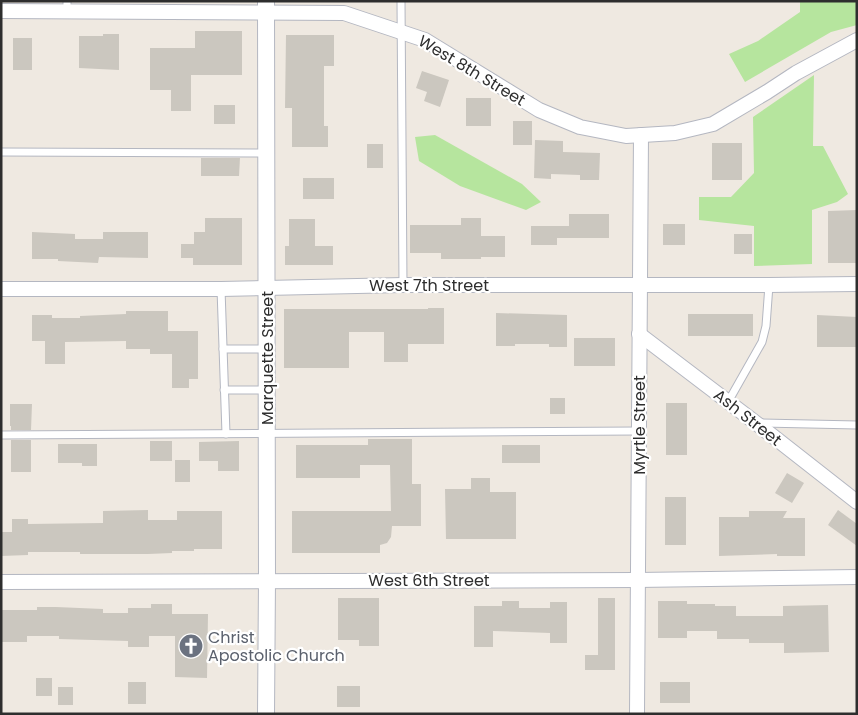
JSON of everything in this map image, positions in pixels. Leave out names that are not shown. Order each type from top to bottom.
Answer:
[{"type":"street","name":"West 8th Street","points":[[1,11],[25,6],[266,7],[344,13],[425,40],[539,110],[580,127],[626,136],[675,133],[713,124],[796,73],[857,40]]},
{"type":"street","name":"Marquette Street","points":[[266,7],[266,714]]},
{"type":"street","name":"Myrtle Street","points":[[637,714],[641,135]]},
{"type":"street","name":"West 7th Street","points":[[1,289],[221,289],[403,285],[769,286],[857,284]]},
{"type":"street","name":"Ash Street","points":[[639,334],[857,502]]},
{"type":"street","name":"West 6th Street","points":[[1,582],[638,580],[857,577]]},
{"type":"lane","points":[[401,1],[403,285]]},
{"type":"lane","points":[[1,152],[266,153]]},
{"type":"lane","points":[[728,402],[762,342],[766,326],[769,286]]},
{"type":"lane","points":[[221,289],[226,434]]},
{"type":"lane","points":[[223,349],[267,349]]},
{"type":"lane","points":[[224,390],[267,390]]},
{"type":"lane","points":[[756,423],[857,425]]},
{"type":"lane","points":[[1,434],[638,431]]},
{"type":"green space","points":[[800,1],[857,1],[857,25],[831,32],[745,82],[729,54],[758,41],[800,12]]},
{"type":"green space","points":[[814,75],[813,146],[823,146],[848,194],[837,202],[812,210],[812,264],[754,266],[754,226],[699,220],[699,197],[731,197],[754,173],[753,117]]},
{"type":"green space","points":[[435,135],[522,184],[541,202],[526,210],[460,186],[419,161],[415,137]]},
{"type":"building","points":[[195,31],[242,31],[242,75],[191,75],[191,111],[171,111],[171,90],[150,90],[150,48],[195,48]]},
{"type":"building","points":[[103,34],[119,34],[119,70],[79,68],[79,36],[103,36]]},
{"type":"building","points":[[286,35],[334,35],[334,66],[324,66],[324,126],[328,126],[328,147],[292,147],[292,108],[285,108]]},
{"type":"building","points":[[13,38],[32,38],[32,70],[13,70]]},
{"type":"building","points":[[422,71],[449,80],[440,107],[424,101],[427,92],[416,88]]},
{"type":"building","points":[[466,98],[491,98],[491,126],[466,126]]},
{"type":"building","points":[[214,105],[235,105],[235,124],[214,124]]},
{"type":"building","points":[[513,121],[532,121],[532,145],[513,145]]},
{"type":"building","points":[[535,140],[563,141],[563,152],[600,153],[599,180],[580,180],[580,175],[551,174],[551,179],[534,178]]},
{"type":"building","points":[[712,143],[742,143],[742,180],[712,180]]},
{"type":"building","points":[[367,144],[383,144],[383,168],[367,168]]},
{"type":"building","points":[[201,158],[240,158],[239,176],[201,176]]},
{"type":"building","points":[[303,178],[334,178],[334,199],[303,199]]},
{"type":"building","points":[[857,210],[857,263],[828,263],[828,211]]},
{"type":"building","points":[[569,214],[609,214],[609,238],[557,238],[557,245],[531,245],[531,226],[569,226]]},
{"type":"building","points":[[205,218],[242,218],[242,265],[193,265],[193,258],[181,258],[181,244],[194,244],[194,232],[205,232]]},
{"type":"building","points":[[461,218],[481,218],[481,236],[505,236],[505,257],[441,259],[441,253],[410,253],[410,225],[461,225]]},
{"type":"building","points":[[289,219],[315,219],[315,246],[333,246],[333,265],[285,265],[285,246],[289,246]]},
{"type":"building","points":[[663,224],[685,224],[685,245],[663,245]]},
{"type":"building","points":[[32,232],[75,234],[75,239],[103,239],[103,232],[148,232],[148,258],[99,257],[98,263],[58,261],[58,259],[32,259]]},
{"type":"building","points":[[734,234],[752,234],[752,254],[734,254]]},
{"type":"building","points":[[444,308],[444,344],[408,344],[408,362],[384,362],[384,332],[349,332],[349,368],[284,368],[284,309]]},
{"type":"building","points":[[126,311],[168,311],[168,331],[198,331],[198,379],[189,379],[189,388],[172,388],[172,354],[150,354],[150,349],[126,349],[126,341],[65,342],[65,364],[45,364],[45,341],[32,341],[32,315],[52,315],[52,318],[80,318],[80,316],[126,314]]},
{"type":"building","points":[[496,313],[567,315],[567,347],[549,347],[549,344],[496,346]]},
{"type":"building","points":[[688,314],[753,314],[753,336],[688,336]]},
{"type":"building","points":[[817,315],[857,317],[857,347],[817,347]]},
{"type":"building","points":[[574,338],[615,338],[615,366],[574,366]]},
{"type":"building","points":[[550,398],[565,398],[565,414],[550,414]]},
{"type":"building","points":[[666,403],[687,403],[687,455],[666,455]]},
{"type":"building","points":[[10,404],[32,404],[31,430],[11,430]]},
{"type":"building","points":[[368,439],[412,439],[412,484],[421,484],[421,526],[392,526],[391,537],[387,543],[380,545],[380,553],[292,553],[292,511],[391,511],[390,465],[360,465],[360,478],[296,478],[296,445],[368,445]]},
{"type":"building","points":[[11,440],[31,440],[31,472],[11,472]]},
{"type":"building","points":[[150,441],[172,441],[172,461],[150,461]]},
{"type":"building","points":[[239,441],[239,471],[218,471],[218,461],[199,461],[199,442]]},
{"type":"building","points":[[58,444],[97,444],[97,466],[82,466],[82,463],[58,463]]},
{"type":"building","points":[[502,445],[540,445],[540,463],[502,463]]},
{"type":"building","points":[[175,460],[190,460],[190,482],[175,482]]},
{"type":"building","points":[[787,473],[804,483],[792,503],[775,493]]},
{"type":"building","points":[[471,478],[490,478],[490,492],[516,492],[516,539],[446,539],[445,489],[471,489]]},
{"type":"building","points":[[665,497],[686,497],[686,545],[665,545]]},
{"type":"building","points":[[148,510],[148,520],[177,520],[177,511],[222,511],[222,549],[194,549],[194,551],[148,554],[28,552],[28,555],[1,556],[1,532],[12,532],[12,519],[28,519],[28,524],[103,523],[103,511]]},
{"type":"building","points":[[838,510],[857,524],[857,546],[828,525]]},
{"type":"building","points":[[749,511],[787,511],[783,518],[805,518],[805,556],[777,556],[777,554],[719,556],[719,517],[749,517]]},
{"type":"building","points":[[338,598],[379,598],[379,646],[359,646],[359,640],[338,640]]},
{"type":"building","points":[[598,598],[615,598],[615,670],[585,670],[585,655],[598,655]]},
{"type":"building","points":[[502,601],[519,601],[519,608],[550,608],[550,602],[567,602],[567,643],[550,643],[550,633],[493,631],[493,647],[474,647],[474,606],[502,606]]},
{"type":"building","points":[[658,601],[687,601],[687,604],[736,606],[736,616],[783,616],[783,606],[828,605],[829,652],[784,653],[784,643],[749,643],[749,639],[717,639],[717,631],[687,631],[687,638],[658,638]]},
{"type":"building","points":[[151,604],[172,604],[172,614],[208,614],[207,678],[175,677],[175,636],[149,636],[149,647],[128,647],[128,641],[59,639],[59,636],[27,636],[27,642],[1,642],[1,610],[37,610],[37,607],[56,607],[103,609],[103,613],[128,613],[128,608],[151,608]]},
{"type":"building","points":[[36,678],[52,678],[52,696],[36,696]]},
{"type":"building","points":[[128,682],[146,682],[146,704],[128,704]]},
{"type":"building","points":[[660,682],[690,682],[690,703],[660,703]]},
{"type":"building","points":[[337,686],[360,686],[360,707],[337,707]]},
{"type":"building","points":[[58,687],[73,687],[73,705],[58,705]]},
{"type":"place","name":"Christ Apostolic Church","points":[[191,646]]}]
